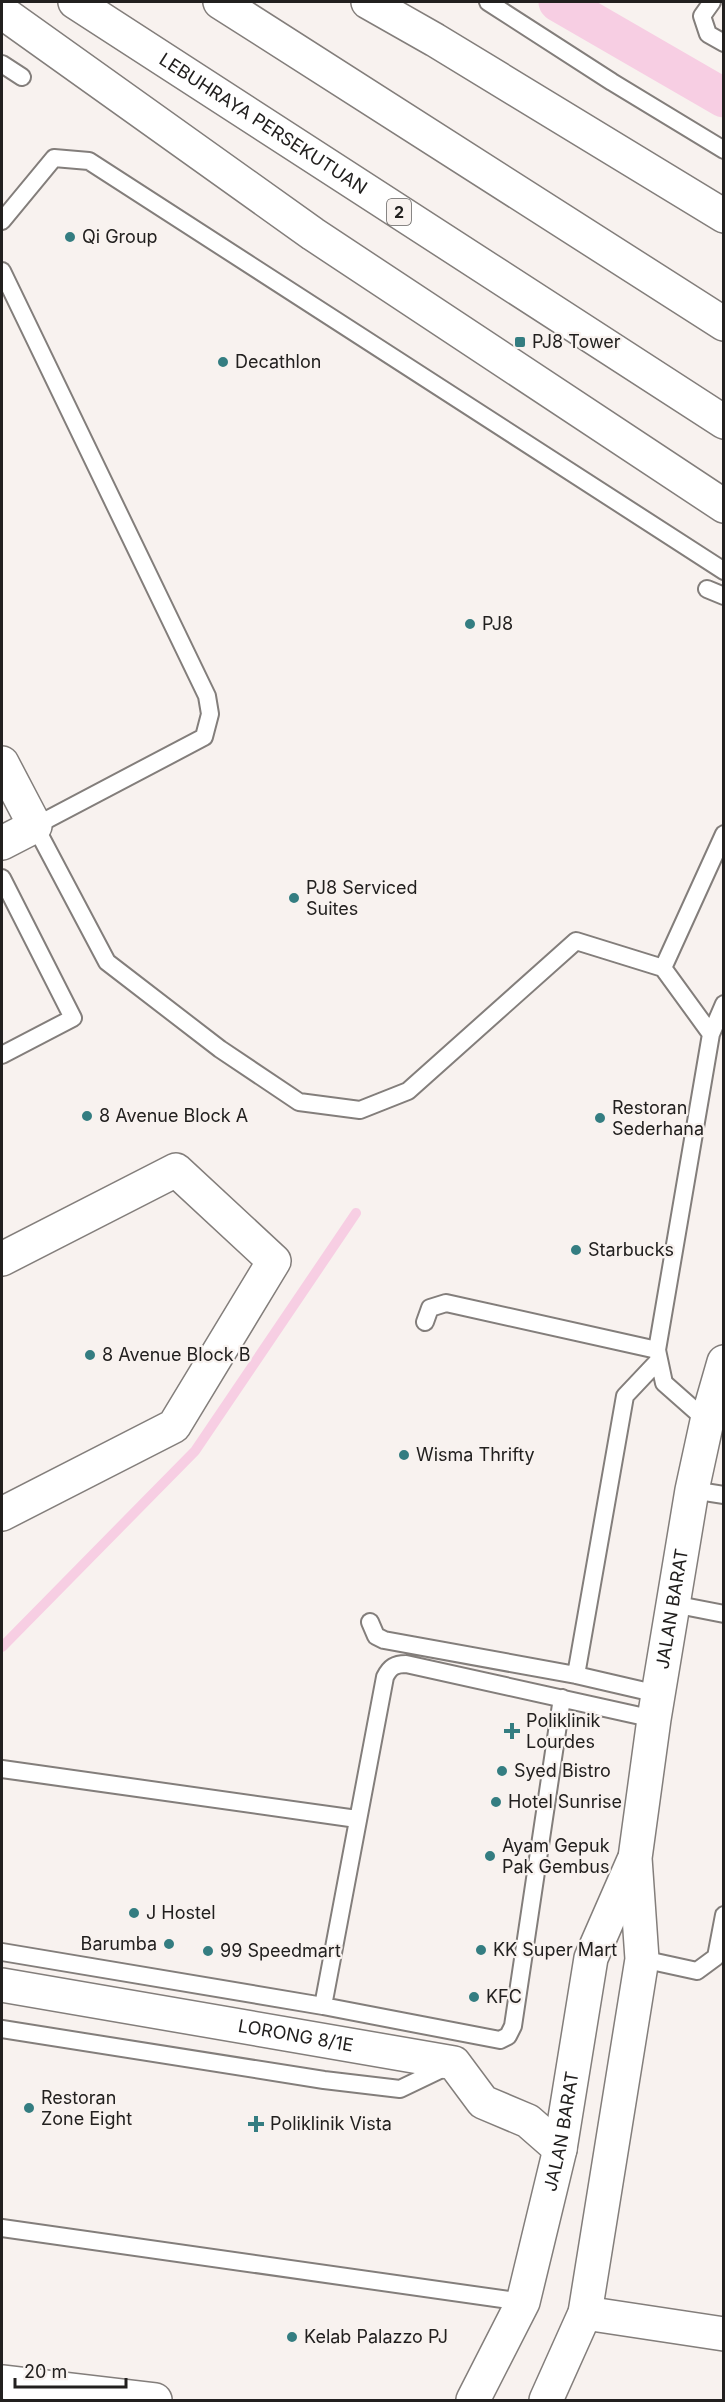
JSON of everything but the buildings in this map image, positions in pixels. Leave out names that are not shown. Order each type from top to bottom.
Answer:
[{"type":"main road","name":"LEBUHRAYA PERSEKUTUAN","points":[[75,2],[723,422]]},
{"type":"main road","points":[[220,2],[723,324]]},
{"type":"main road","points":[[368,2],[445,46],[723,216]]},
{"type":"main road","points":[[2,12],[313,234],[723,506]]},
{"type":"main road","points":[[2,763],[34,826],[2,843]]},
{"type":"main road","points":[[2,1259],[176,1170],[274,1261],[174,1426],[2,1514]]},
{"type":"main road","name":"JALAN BARAT","points":[[546,2400],[585,2313],[642,1959],[635,1858],[656,1707],[692,1490],[707,1420],[723,1362]]},
{"type":"main road","name":"JALAN BARAT","points":[[473,2400],[523,2302],[560,2149],[591,1958],[635,1858]]},
{"type":"main road","name":"LORONG 8/1E","points":[[2,1985],[400,2053],[458,2049]]},
{"type":"main road","points":[[458,2049],[483,2102],[528,2121],[560,2149]]},
{"type":"main road","points":[[585,2313],[723,2334]]},
{"type":"main road","points":[[2,2382],[155,2400]]},
{"type":"lane","points":[[488,2],[723,150]]},
{"type":"lane","points":[[712,2],[702,16],[708,34],[723,43]]},
{"type":"lane","points":[[2,64],[22,77]]},
{"type":"lane","points":[[2,221],[54,158],[89,161],[723,571]]},
{"type":"lane","points":[[2,271],[207,696],[210,714],[204,737],[34,826],[107,962],[220,1049],[299,1102],[360,1110],[408,1091],[576,940],[663,968],[711,1034]]},
{"type":"lane","points":[[707,589],[723,596]]},
{"type":"lane","points":[[663,968],[723,834]]},
{"type":"lane","points":[[2,878],[73,1018],[2,1055]]},
{"type":"lane","points":[[707,1420],[664,1383],[658,1355],[711,1034],[723,1004]]},
{"type":"lane","points":[[425,1322],[430,1308],[446,1303],[658,1355]]},
{"type":"lane","points":[[576,1675],[625,1396],[658,1355]]},
{"type":"lane","points":[[692,1490],[723,1495]]},
{"type":"lane","points":[[672,1605],[723,1614]]},
{"type":"lane","points":[[370,1622],[376,1636],[384,1640],[576,1675],[656,1707]]},
{"type":"lane","points":[[323,2006],[357,1819],[386,1677],[390,1669],[397,1664],[406,1664],[562,1698],[656,1707]]},
{"type":"lane","points":[[2,2029],[324,2080],[400,2088],[458,2049],[500,2040],[508,2036],[513,2026],[562,1698]]},
{"type":"lane","points":[[2,1769],[357,1819]]},
{"type":"lane","points":[[642,1959],[697,1971],[716,1957],[723,1915]]},
{"type":"lane","points":[[2,1952],[323,2006],[458,2049]]},
{"type":"lane","points":[[2,2228],[523,2302]]},
{"type":"waterway","points":[[558,2],[724,98]]},
{"type":"waterway","points":[[2,1647],[195,1451],[356,1213]]},
{"type":"place","name":"Qi Group","points":[[70,237]]},
{"type":"place","name":"PJ8 Tower","points":[[520,342]]},
{"type":"place","name":"Decathlon","points":[[223,362]]},
{"type":"place","name":"PJ8","points":[[470,624]]},
{"type":"place","name":"PJ8 Serviced Suites","points":[[294,898]]},
{"type":"place","name":"8 Avenue Block A","points":[[87,1116]]},
{"type":"place","name":"Restoran Sederhana","points":[[600,1118]]},
{"type":"place","name":"Starbucks","points":[[576,1250]]},
{"type":"place","name":"8 Avenue Block B","points":[[90,1355]]},
{"type":"place","name":"Wisma Thrifty","points":[[404,1455]]},
{"type":"place","name":"Poliklinik Lourdes","points":[[512,1731]]},
{"type":"place","name":"Syed Bistro","points":[[502,1771]]},
{"type":"place","name":"Hotel Sunrise","points":[[496,1802]]},
{"type":"place","name":"Ayam Gepuk Pak Gembus","points":[[490,1856]]},
{"type":"place","name":"J Hostel","points":[[134,1913]]},
{"type":"place","name":"Barumba","points":[[169,1944]]},
{"type":"place","name":"KK Super Mart","points":[[481,1950]]},
{"type":"place","name":"99 Speedmart","points":[[208,1951]]},
{"type":"place","name":"KFC","points":[[474,1997]]},
{"type":"place","name":"Restoran Zone Eight","points":[[29,2108]]},
{"type":"place","name":"Poliklinik Vista","points":[[256,2124]]},
{"type":"place","name":"Kelab Palazzo PJ","points":[[292,2337]]}]
